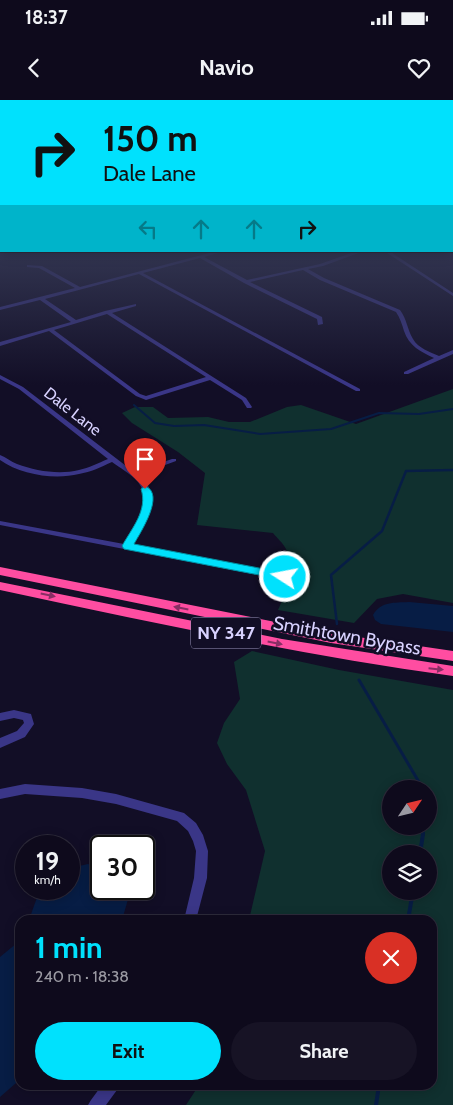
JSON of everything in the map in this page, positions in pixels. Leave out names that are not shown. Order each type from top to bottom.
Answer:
[{"type":"highway","name":"Smithtown Bypass","points":[[0,571],[331,638],[400,650],[453,656]]},
{"type":"highway","name":"Smithtown Bypass","points":[[0,586],[362,659],[453,671]]},
{"type":"street","points":[[0,309],[64,292]]},
{"type":"street","points":[[175,292],[358,390]]},
{"type":"street","points":[[266,292],[320,318],[320,324]]},
{"type":"street","points":[[353,292],[398,311],[402,316],[411,340],[418,347],[438,358]]},
{"type":"street","points":[[40,298],[74,321]]},
{"type":"street","points":[[0,344],[134,305]]},
{"type":"street","points":[[107,312],[244,400],[248,408]]},
{"type":"street","points":[[49,329],[138,395],[146,398],[209,378]]},
{"type":"street","points":[[406,373],[453,352]]},
{"type":"street","name":"Dale Lane","points":[[0,377],[21,388],[141,481],[149,499],[145,514],[127,546]]},
{"type":"street","points":[[0,457],[13,466],[61,474],[75,473],[113,459]]},
{"type":"street","points":[[134,474],[174,460]]},
{"type":"street","points":[[0,523],[285,577]]},
{"type":"street","points":[[0,717],[14,714],[27,717],[29,724],[21,734],[0,743]]},
{"type":"street","points":[[0,794],[25,789],[102,796],[180,818],[189,824],[202,844],[204,856],[191,915]]},
{"type":"street","points":[[96,1105],[108,1090]]},
{"type":"green space","points":[[453,389],[453,603],[403,594],[377,599],[354,623],[278,610],[284,596],[290,572],[289,556],[283,545],[273,533],[197,525],[205,473],[178,452],[132,423],[122,413],[135,407],[153,407],[168,418],[208,417],[229,422],[250,422],[287,407],[301,405],[356,424]]},
{"type":"green space","points":[[252,651],[339,670],[453,690],[453,1105],[186,1105],[196,1090],[437,1090],[437,915],[250,915],[265,851],[246,790],[227,764],[217,743],[224,723],[240,699],[234,662]]},
{"type":"water","points":[[409,602],[453,606],[453,632],[381,624],[375,620],[373,615],[380,607],[393,603]]},
{"type":"water","points":[[88,864],[90,865],[90,900],[128,900],[123,915],[31,915],[36,900],[80,900],[80,866]]},
{"type":"water","points":[[15,945],[15,1084],[0,1097],[0,957]]},
{"type":"waterway","points":[[134,405],[155,423],[174,426],[204,425],[260,434],[331,429],[379,413],[419,414],[453,409]]},
{"type":"waterway","points":[[337,624],[331,575],[382,531],[406,471],[453,470]]},
{"type":"waterway","points":[[359,680],[418,780]]},
{"type":"waterway","points":[[421,845],[423,835]]},
{"type":"waterway","points":[[409,915],[411,900]]},
{"type":"waterway","points":[[376,1105],[378,1090]]},
{"type":"route","points":[[145,489],[149,499],[145,514],[127,546],[285,577]]}]
